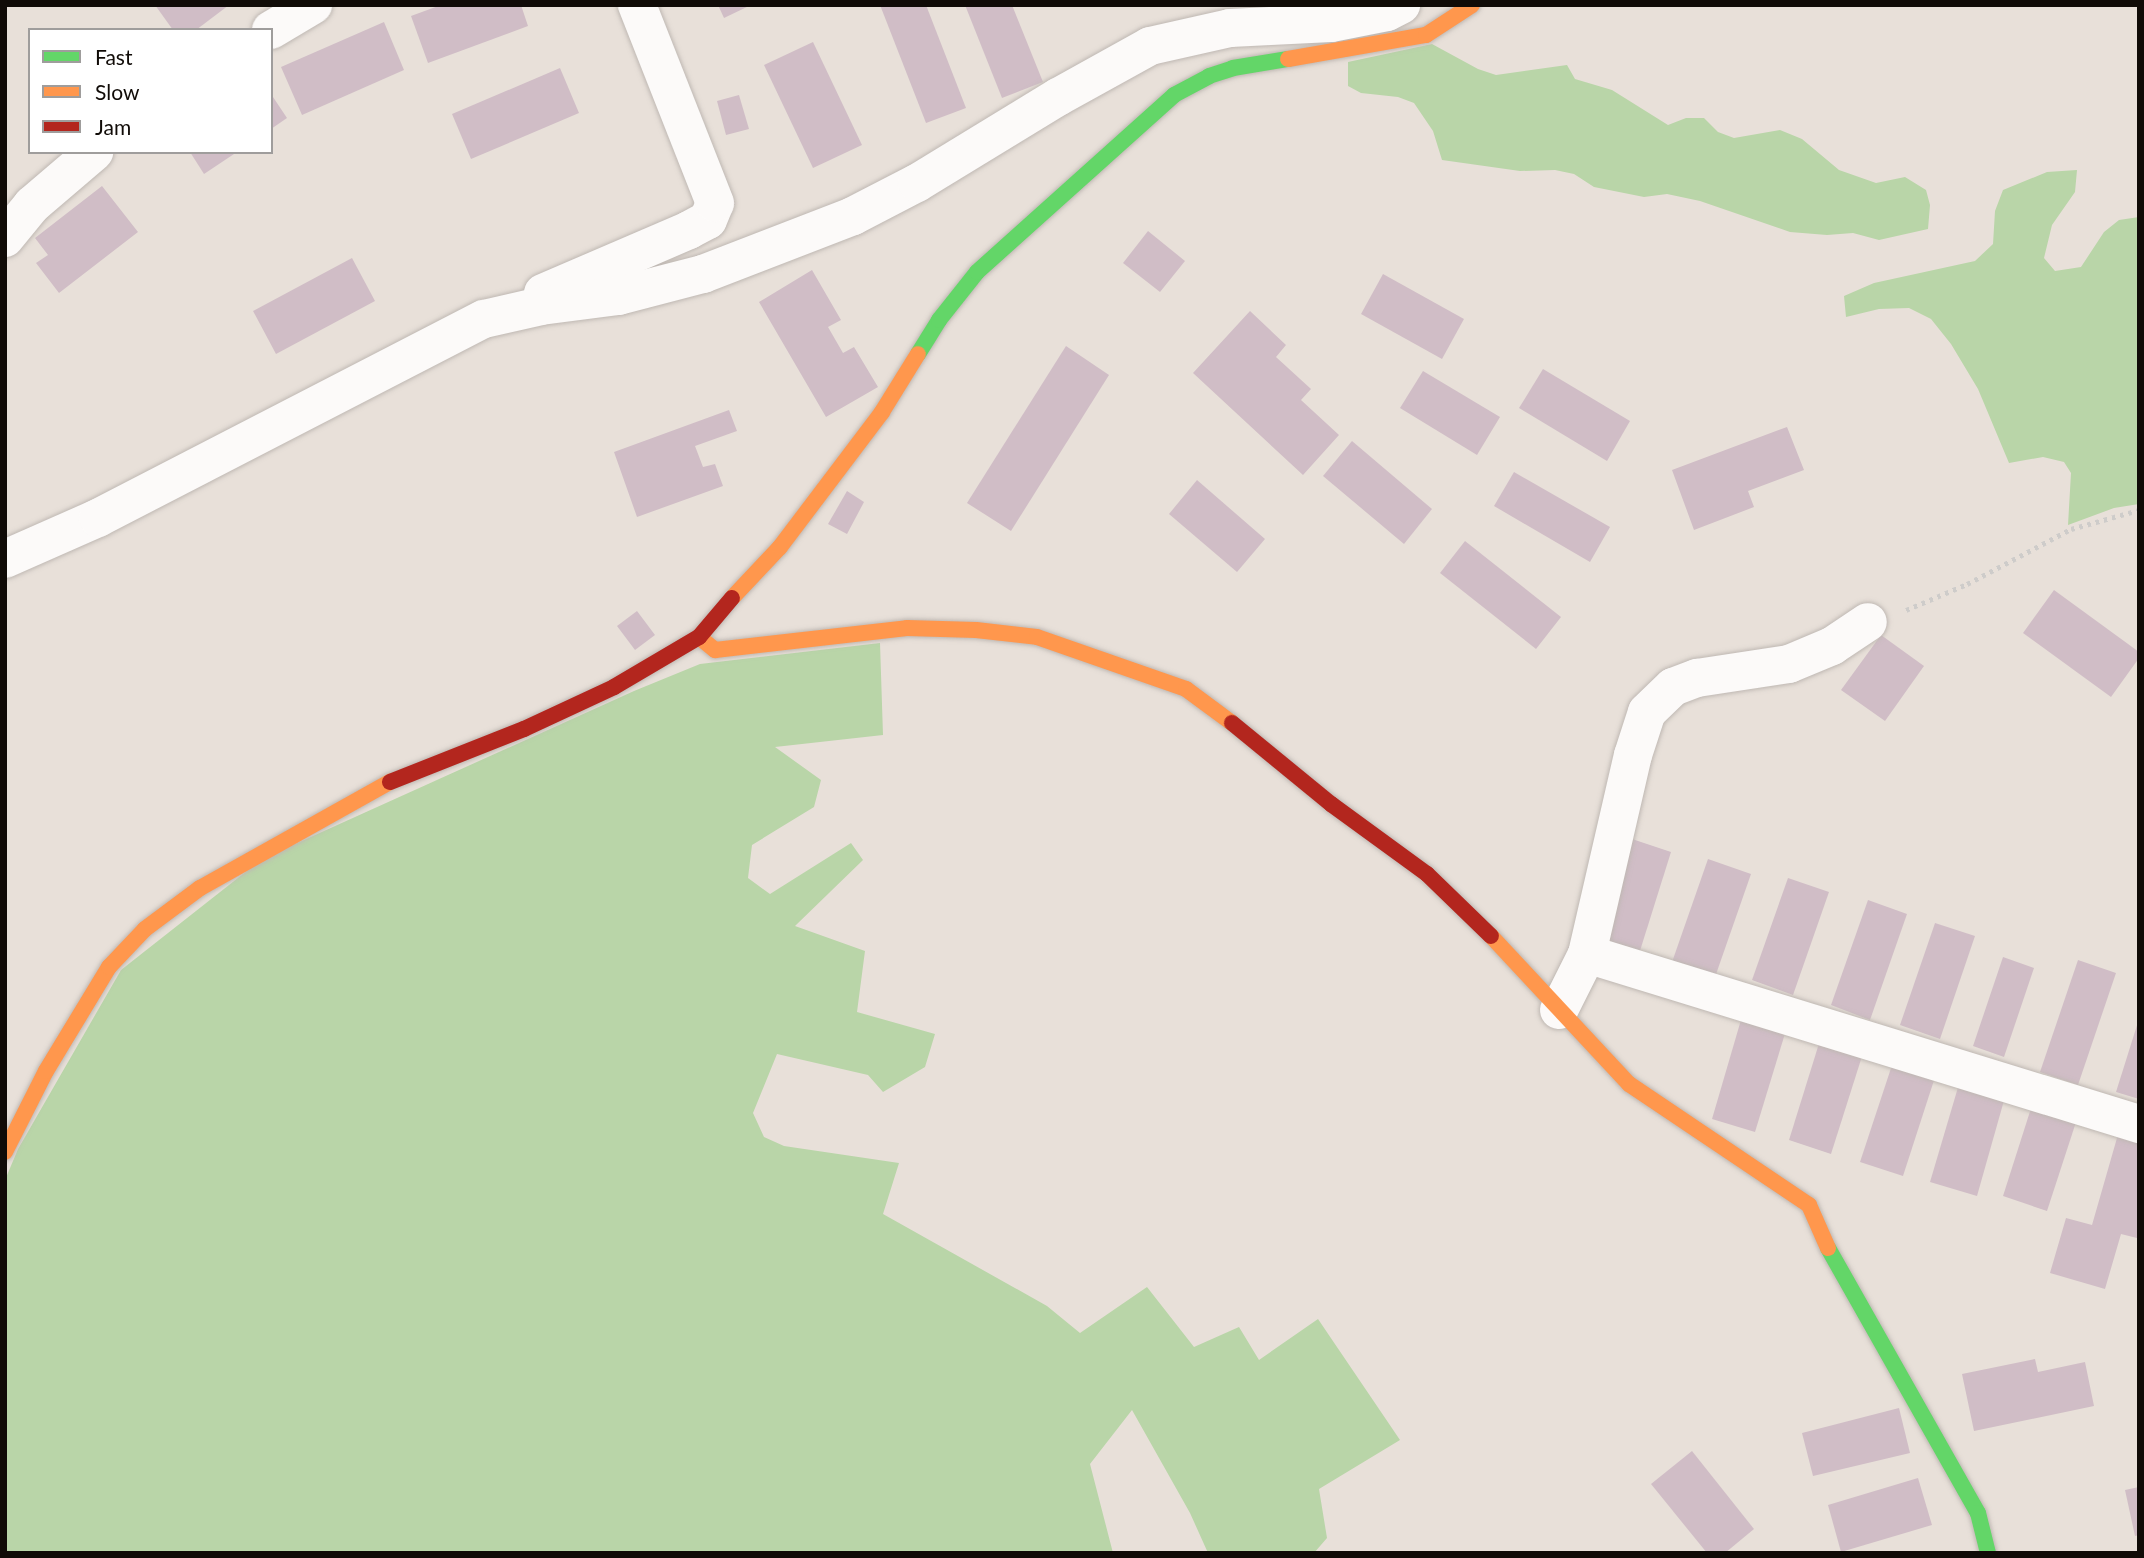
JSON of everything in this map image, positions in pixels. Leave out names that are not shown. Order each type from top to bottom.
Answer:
[{"type":"street","points":[[273,29],[313,5]]},
{"type":"street","points":[[5,559],[98,518],[484,319],[708,220],[715,203],[637,5]]},
{"type":"street","points":[[484,319],[541,306],[618,296],[703,274],[781,246],[853,216],[917,183],[1058,97],[1150,46],[1230,28],[1331,23],[1387,12],[1401,5]]},
{"type":"street","points":[[5,1152],[46,1072],[109,967],[145,929],[200,888],[376,787],[524,729],[614,688],[699,637],[749,577],[780,547],[882,412],[939,320],[977,272],[1174,95],[1209,76],[1233,68],[1426,35],[1472,5]]},
{"type":"street","points":[[5,238],[32,205],[92,154]]},
{"type":"street","points":[[1559,1010],[1587,954],[1633,755],[1647,712],[1672,687],[1697,678],[1789,664],[1832,646],[1868,622]]},
{"type":"street","points":[[699,637],[715,650],[907,628],[976,630],[1037,637],[1186,689],[1426,874],[1468,911],[1629,1084],[1809,1205],[1836,1264],[1978,1513],[1988,1553]]},
{"type":"street","points":[[1587,954],[2139,1124]]},
{"type":"path","points":[[1868,622],[1911,609],[1967,584],[2071,529],[2139,510]]},
{"type":"green space","points":[[1432,44],[1478,69],[1496,75],[1567,65],[1575,79],[1612,90],[1668,125],[1686,118],[1704,118],[1718,132],[1734,138],[1780,130],[1802,139],[1839,170],[1876,183],[1905,177],[1926,190],[1930,205],[1928,229],[1879,240],[1853,233],[1827,235],[1790,232],[1700,201],[1667,194],[1644,197],[1594,187],[1574,174],[1555,170],[1520,171],[1442,160],[1433,131],[1414,103],[1398,97],[1361,93],[1348,86],[1348,62]]},
{"type":"green space","points":[[2077,170],[2075,192],[2052,225],[2044,258],[2055,271],[2081,267],[2104,232],[2119,220],[2139,217],[2139,504],[2114,508],[2068,525],[2071,473],[2064,462],[2043,457],[2009,463],[1978,389],[1951,344],[1931,319],[1909,308],[1879,309],[1846,317],[1844,296],[1874,283],[1975,261],[1993,244],[1995,211],[2003,190],[2047,172]]},
{"type":"green space","points":[[880,643],[883,735],[775,747],[821,780],[814,807],[752,845],[748,878],[770,894],[851,843],[863,860],[795,926],[865,951],[857,1012],[935,1034],[925,1067],[883,1092],[868,1075],[777,1054],[753,1113],[764,1137],[784,1146],[899,1163],[883,1214],[1047,1306],[1080,1333],[1147,1287],[1194,1347],[1239,1327],[1259,1360],[1318,1319],[1400,1440],[1319,1489],[1327,1538],[1314,1553],[1208,1553],[1190,1513],[1132,1410],[1090,1464],[1113,1553],[5,1553],[5,1180],[18,1149],[121,970],[262,859],[634,691],[700,664]]},
{"type":"building","points":[[155,5],[229,5],[199,28],[172,28]]},
{"type":"building","points":[[441,5],[521,5],[528,26],[428,63],[411,16]]},
{"type":"building","points":[[718,5],[751,5],[724,18]]},
{"type":"building","points":[[880,5],[926,5],[966,108],[926,123]]},
{"type":"building","points":[[965,5],[1012,5],[1043,82],[1002,98]]},
{"type":"building","points":[[384,22],[404,70],[302,115],[281,67]]},
{"type":"building","points":[[813,42],[862,145],[813,168],[764,65]]},
{"type":"building","points":[[560,68],[579,113],[471,159],[452,114]]},
{"type":"building","points":[[739,95],[749,129],[726,135],[717,101]]},
{"type":"building","points":[[273,97],[287,118],[273,128]]},
{"type":"building","points":[[191,154],[234,154],[204,174]]},
{"type":"building","points":[[102,186],[138,232],[59,293],[36,263],[48,255],[35,238]]},
{"type":"building","points":[[1148,231],[1185,261],[1160,292],[1123,263]]},
{"type":"building","points":[[352,258],[375,301],[276,354],[253,311]]},
{"type":"building","points":[[812,270],[841,320],[828,327],[843,353],[854,347],[878,387],[826,417],[759,302]]},
{"type":"building","points":[[1383,274],[1464,319],[1442,359],[1361,314]]},
{"type":"building","points":[[1250,311],[1286,345],[1276,357],[1311,389],[1301,400],[1339,435],[1303,475],[1193,373]]},
{"type":"building","points":[[1066,346],[1109,375],[1011,531],[967,503]]},
{"type":"building","points":[[1543,369],[1630,421],[1607,461],[1519,408]]},
{"type":"building","points":[[1423,371],[1500,417],[1477,455],[1400,408]]},
{"type":"building","points":[[729,410],[737,431],[695,446],[703,467],[715,464],[723,486],[637,517],[614,452]]},
{"type":"building","points":[[1787,427],[1804,470],[1748,491],[1754,507],[1694,530],[1672,470]]},
{"type":"building","points":[[1352,441],[1432,509],[1404,544],[1323,476]]},
{"type":"building","points":[[1514,472],[1610,527],[1590,562],[1494,506]]},
{"type":"building","points":[[1197,480],[1265,539],[1237,572],[1169,514]]},
{"type":"building","points":[[847,491],[864,502],[847,534],[828,524]]},
{"type":"building","points":[[1465,541],[1561,617],[1536,649],[1440,573]]},
{"type":"building","points":[[2054,590],[2139,652],[2139,658],[2111,697],[2023,633]]},
{"type":"building","points":[[637,611],[655,635],[635,650],[617,626]]},
{"type":"building","points":[[1881,635],[1924,666],[1885,721],[1841,690]]},
{"type":"building","points":[[1629,838],[1671,852],[1639,954],[1597,940]]},
{"type":"building","points":[[1708,859],[1751,874],[1714,980],[1671,965]]},
{"type":"building","points":[[1788,878],[1829,892],[1793,995],[1752,980]]},
{"type":"building","points":[[1868,900],[1907,914],[1870,1020],[1831,1005]]},
{"type":"building","points":[[1935,923],[1975,936],[1940,1039],[1900,1025]]},
{"type":"building","points":[[2003,957],[2034,968],[2004,1057],[1973,1046]]},
{"type":"building","points":[[2078,960],[2116,973],[2078,1085],[2040,1072]]},
{"type":"building","points":[[1743,1013],[1787,1027],[1755,1132],[1712,1119]]},
{"type":"building","points":[[2139,1022],[2139,1099],[2116,1092]]},
{"type":"building","points":[[1821,1037],[1864,1050],[1831,1154],[1789,1140]]},
{"type":"building","points":[[1895,1056],[1937,1071],[1903,1176],[1860,1162]]},
{"type":"building","points":[[1959,1084],[2005,1097],[1977,1196],[1930,1182]]},
{"type":"building","points":[[2033,1102],[2078,1116],[2047,1211],[2003,1196]]},
{"type":"building","points":[[2121,1124],[2139,1130],[2139,1231],[2137,1238],[2121,1234],[2105,1289],[2050,1273],[2066,1218],[2092,1225]]},
{"type":"building","points":[[2035,1359],[2038,1372],[2085,1362],[2094,1406],[1974,1431],[1962,1374]]},
{"type":"building","points":[[1899,1408],[1910,1453],[1813,1476],[1802,1433]]},
{"type":"building","points":[[1692,1451],[1754,1529],[1725,1553],[1707,1553],[1651,1484]]},
{"type":"building","points":[[1918,1478],[1932,1525],[1841,1552],[1828,1505]]},
{"type":"building","points":[[2139,1487],[2139,1535],[2135,1536],[2125,1490]]},
{"type":"traffic: fast","points":[[918,354],[939,320],[977,272],[1174,95],[1209,76],[1233,68],[1288,59]]},
{"type":"traffic: fast","points":[[1828,1248],[1978,1513],[1988,1553]]},
{"type":"traffic: slow","points":[[1288,59],[1426,35],[1472,5]]},
{"type":"traffic: slow","points":[[732,598],[780,547],[882,412],[918,354]]},
{"type":"traffic: slow","points":[[699,637],[715,650],[907,628],[976,630],[1037,637],[1186,689],[1232,723]]},
{"type":"traffic: slow","points":[[5,1152],[46,1071],[109,967],[145,929],[200,888],[390,782]]},
{"type":"traffic: slow","points":[[1491,936],[1629,1084],[1809,1205],[1828,1248]]},
{"type":"traffic: jam","points":[[390,782],[524,729],[614,687],[699,637],[732,598]]},
{"type":"traffic: jam","points":[[1232,723],[1331,804],[1427,874],[1491,936]]}]
